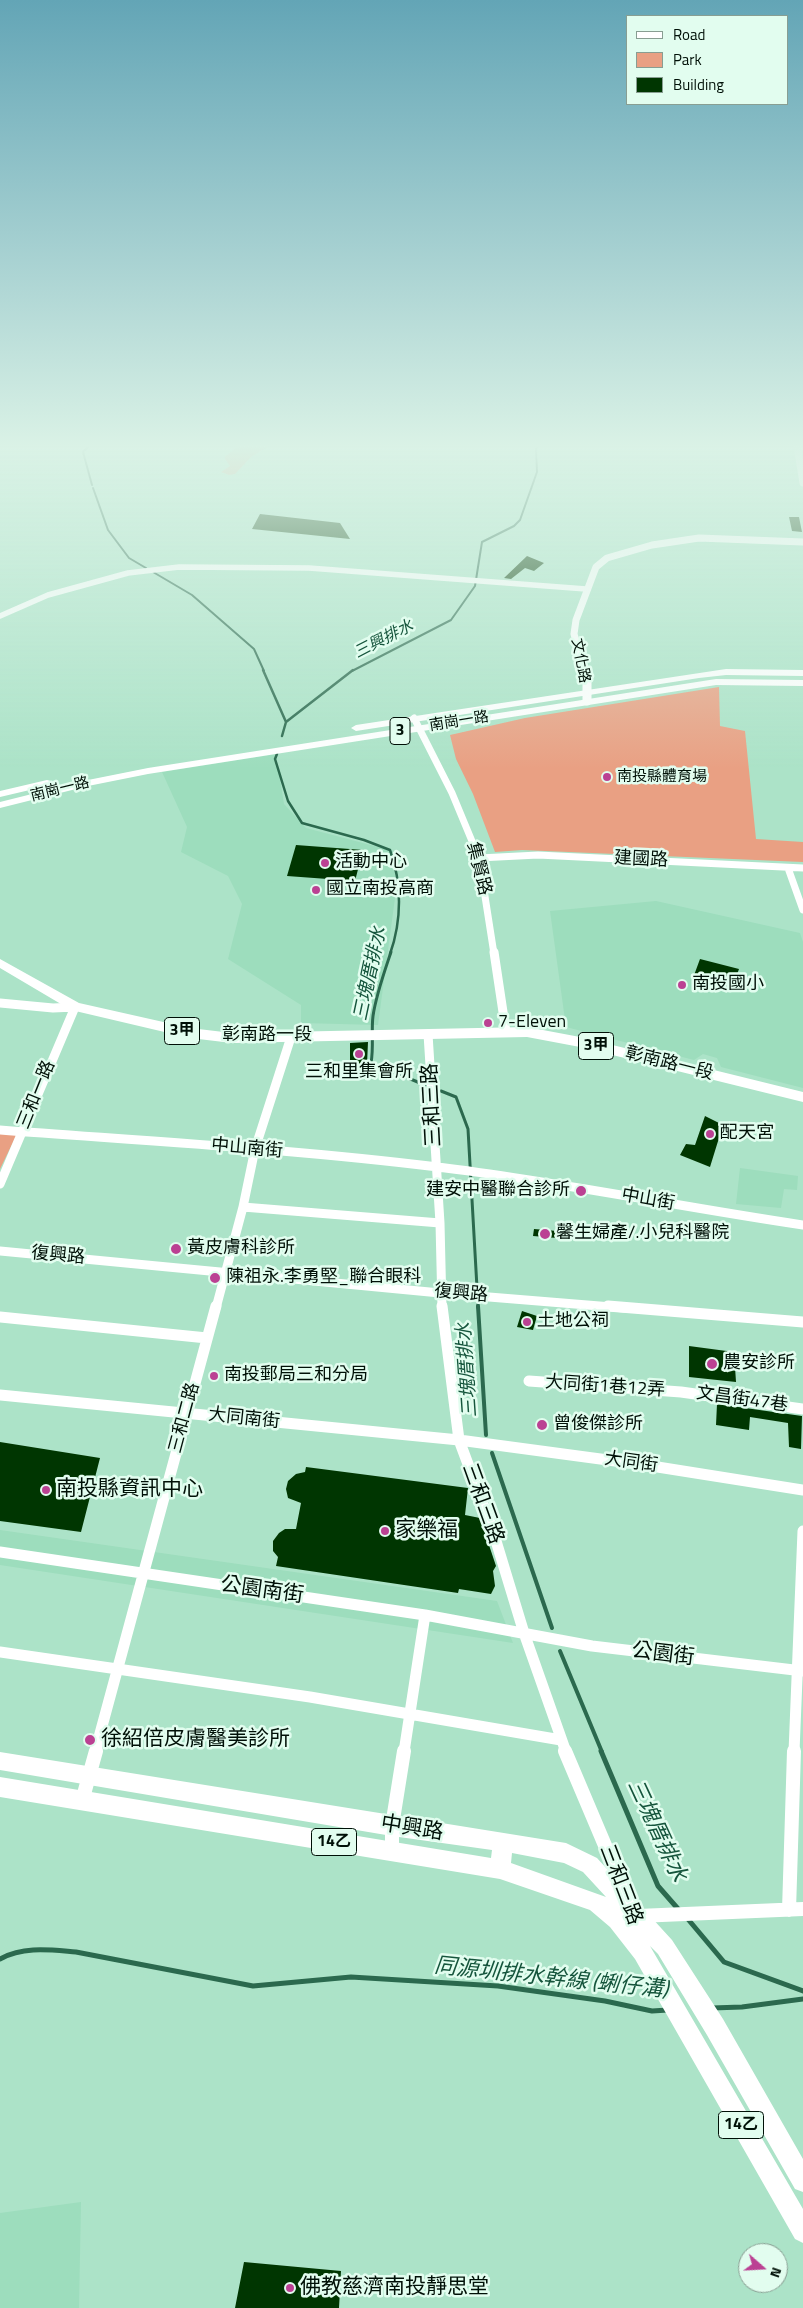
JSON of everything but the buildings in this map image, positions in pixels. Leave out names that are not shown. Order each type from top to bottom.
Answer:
[{"type":"main road","name":"南崗一路","points":[[0,805],[88,783],[148,771],[419,728],[586,696],[726,672],[803,674]]},
{"type":"main road","name":"南崗一路","points":[[0,794],[138,763],[414,718],[716,682],[803,683]]},
{"type":"main road","name":"彰南路一段","points":[[0,963],[75,1007],[215,1037],[527,1032],[580,1042],[803,1097]]},
{"type":"main road","name":"中興路","points":[[0,1760],[392,1826],[503,1842],[566,1854],[590,1865],[634,1916],[664,1947],[703,2009],[803,2181]]},
{"type":"main road","name":"中興路","points":[[0,1787],[223,1822],[500,1869],[596,1902],[617,1920],[642,1952],[803,2231]]},
{"type":"main road","points":[[500,1869],[503,1842]]},
{"type":"street","name":"文化路","points":[[586,696],[587,680],[574,634],[576,620],[586,589],[596,567],[607,558],[625,553]]},
{"type":"street","points":[[0,616],[48,595],[120,575],[152,569],[179,567],[309,568],[586,589]]},
{"type":"street","name":"集賢路","points":[[414,718],[452,793],[479,858],[501,989],[506,1032]]},
{"type":"street","name":"建國路","points":[[479,858],[538,855],[803,868]]},
{"type":"street","points":[[788,868],[803,910]]},
{"type":"street","points":[[0,1003],[53,1008],[75,1007]]},
{"type":"street","name":"三和一路","points":[[0,1184],[75,1007]]},
{"type":"street","name":"三和三路","points":[[428,1034],[440,1223],[440,1293],[459,1440],[493,1531],[524,1633],[561,1740],[634,1916],[642,1952]]},
{"type":"street","name":"三和二路","points":[[82,1801],[145,1574],[185,1413],[243,1207],[255,1149],[291,1037]]},
{"type":"street","name":"中山南街","points":[[0,1130],[255,1149],[436,1167],[493,1176]]},
{"type":"street","name":"中山街","points":[[493,1176],[554,1183],[694,1209],[803,1225]]},
{"type":"street","points":[[243,1207],[440,1223]]},
{"type":"street","name":"復興路","points":[[0,1251],[226,1271],[440,1293],[803,1322]]},
{"type":"street","points":[[0,1317],[207,1338]]},
{"type":"street","name":"大同街1巷12弄","points":[[529,1381],[681,1392]]},
{"type":"street","name":"文昌街47巷","points":[[681,1392],[803,1408]]},
{"type":"street","name":"大同南街","points":[[0,1395],[459,1440]]},
{"type":"street","name":"大同街","points":[[459,1440],[645,1465],[803,1490]]},
{"type":"street","points":[[789,1910],[800,1671],[803,1531]]},
{"type":"street","name":"公園南街","points":[[0,1552],[425,1615],[524,1633]]},
{"type":"street","points":[[392,1852],[392,1826],[425,1615]]},
{"type":"street","name":"公園街","points":[[524,1633],[592,1646],[800,1671]]},
{"type":"street","points":[[0,1652],[411,1713],[561,1740]]},
{"type":"street","points":[[596,1902],[634,1916],[803,1909]]},
{"type":"shaded area","name":"國立南投高商","points":[[276,754],[284,804],[306,828],[401,853],[378,1025],[301,1023],[301,1005],[228,959],[242,904],[228,876],[181,852],[187,827],[162,772]]},
{"type":"shaded area","name":"南投國小","points":[[656,901],[800,933],[803,942],[803,1088],[721,1067],[717,1058],[703,1054],[694,1060],[566,1027],[550,911]]},
{"type":"shaded area","points":[[740,1168],[798,1176],[797,1190],[784,1189],[781,1208],[736,1204]]},
{"type":"shaded area","points":[[0,1530],[497,1601],[513,1643],[0,1565]]},
{"type":"shaded area","points":[[81,2202],[79,2308],[0,2308],[0,2213]]},
{"type":"green space","name":"南投縣體育場","points":[[719,687],[720,726],[745,731],[756,839],[803,842],[803,862],[522,850],[495,852],[473,794],[456,759],[450,735],[525,718]]},
{"type":"green space","points":[[0,1132],[17,1134],[0,1169]]},
{"type":"waterway","name":"三塊厝排水","points":[[125,553],[129,558],[146,568]]},
{"type":"waterway","name":"三興排水","points":[[352,671],[451,620],[475,586],[480,553]]},
{"type":"waterway","name":"三塊厝排水","points":[[153,572],[192,595],[254,649],[264,671]]},
{"type":"waterway","name":"三塊厝排水","points":[[263,670],[286,722]]},
{"type":"waterway","name":"三興排水","points":[[286,722],[353,670]]},
{"type":"waterway","name":"三塊厝排水","points":[[282,736],[286,722]]},
{"type":"waterway","name":"三塊厝排水","points":[[277,754],[275,759],[288,801],[302,823],[364,840],[390,850],[397,875],[399,902],[397,928],[390,954]]},
{"type":"waterway","name":"三塊厝排水","points":[[371,1063],[374,1008],[391,952]]},
{"type":"waterway","name":"三塊厝排水","points":[[386,1069],[425,1085]]},
{"type":"waterway","name":"三塊厝排水","points":[[441,1091],[456,1097],[468,1129],[477,1288]]},
{"type":"waterway","name":"三塊厝排水","points":[[478,1306],[486,1435]]},
{"type":"waterway","name":"三塊厝排水","points":[[492,1453],[552,1628]]},
{"type":"waterway","name":"三塊厝排水","points":[[560,1651],[602,1752]]},
{"type":"waterway","name":"三塊厝排水","points":[[601,1751],[658,1886],[679,1910]]},
{"type":"waterway","name":"三塊厝排水","points":[[687,1918],[724,1962],[803,1991]]},
{"type":"waterway","name":"同源圳排水幹線 (蜊仔溝)","points":[[0,1959],[18,1952],[57,1950],[253,1986],[351,1977],[498,1986],[605,2001],[652,2011],[668,2010]]},
{"type":"waterway","name":"同源圳排水幹線 (蜊仔溝)","points":[[712,2008],[742,2007],[803,1999]]},
{"type":"place","name":"南投縣體育場","points":[[607,777]]},
{"type":"place","name":"活動中心","points":[[325,863]]},
{"type":"place","name":"國立南投高商","points":[[316,890]]},
{"type":"place","name":"南投國小","points":[[682,985]]},
{"type":"place","name":"7-Eleven","points":[[488,1023]]},
{"type":"place","name":"三和里集會所","points":[[359,1054]]},
{"type":"place","name":"配天宮","points":[[710,1134]]},
{"type":"place","name":"建安中醫聯合診所","points":[[581,1191]]},
{"type":"place","name":"馨生婦產/.小兒科醫院","points":[[545,1234]]},
{"type":"place","name":"黃皮膚科診所","points":[[176,1249]]},
{"type":"place","name":"陳祖永.李勇堅_聯合眼科","points":[[215,1278]]},
{"type":"place","name":"土地公祠","points":[[527,1322]]},
{"type":"place","name":"農安診所","points":[[712,1364]]},
{"type":"place","name":"南投郵局三和分局","points":[[214,1376]]},
{"type":"place","name":"曾俊傑診所","points":[[542,1425]]},
{"type":"place","name":"南投縣資訊中心","points":[[46,1490]]},
{"type":"place","name":"家樂福","points":[[385,1531]]},
{"type":"place","name":"徐紹倍皮膚醫美診所","points":[[90,1740]]},
{"type":"place","name":"佛教慈濟南投靜思堂","points":[[290,2288]]}]
